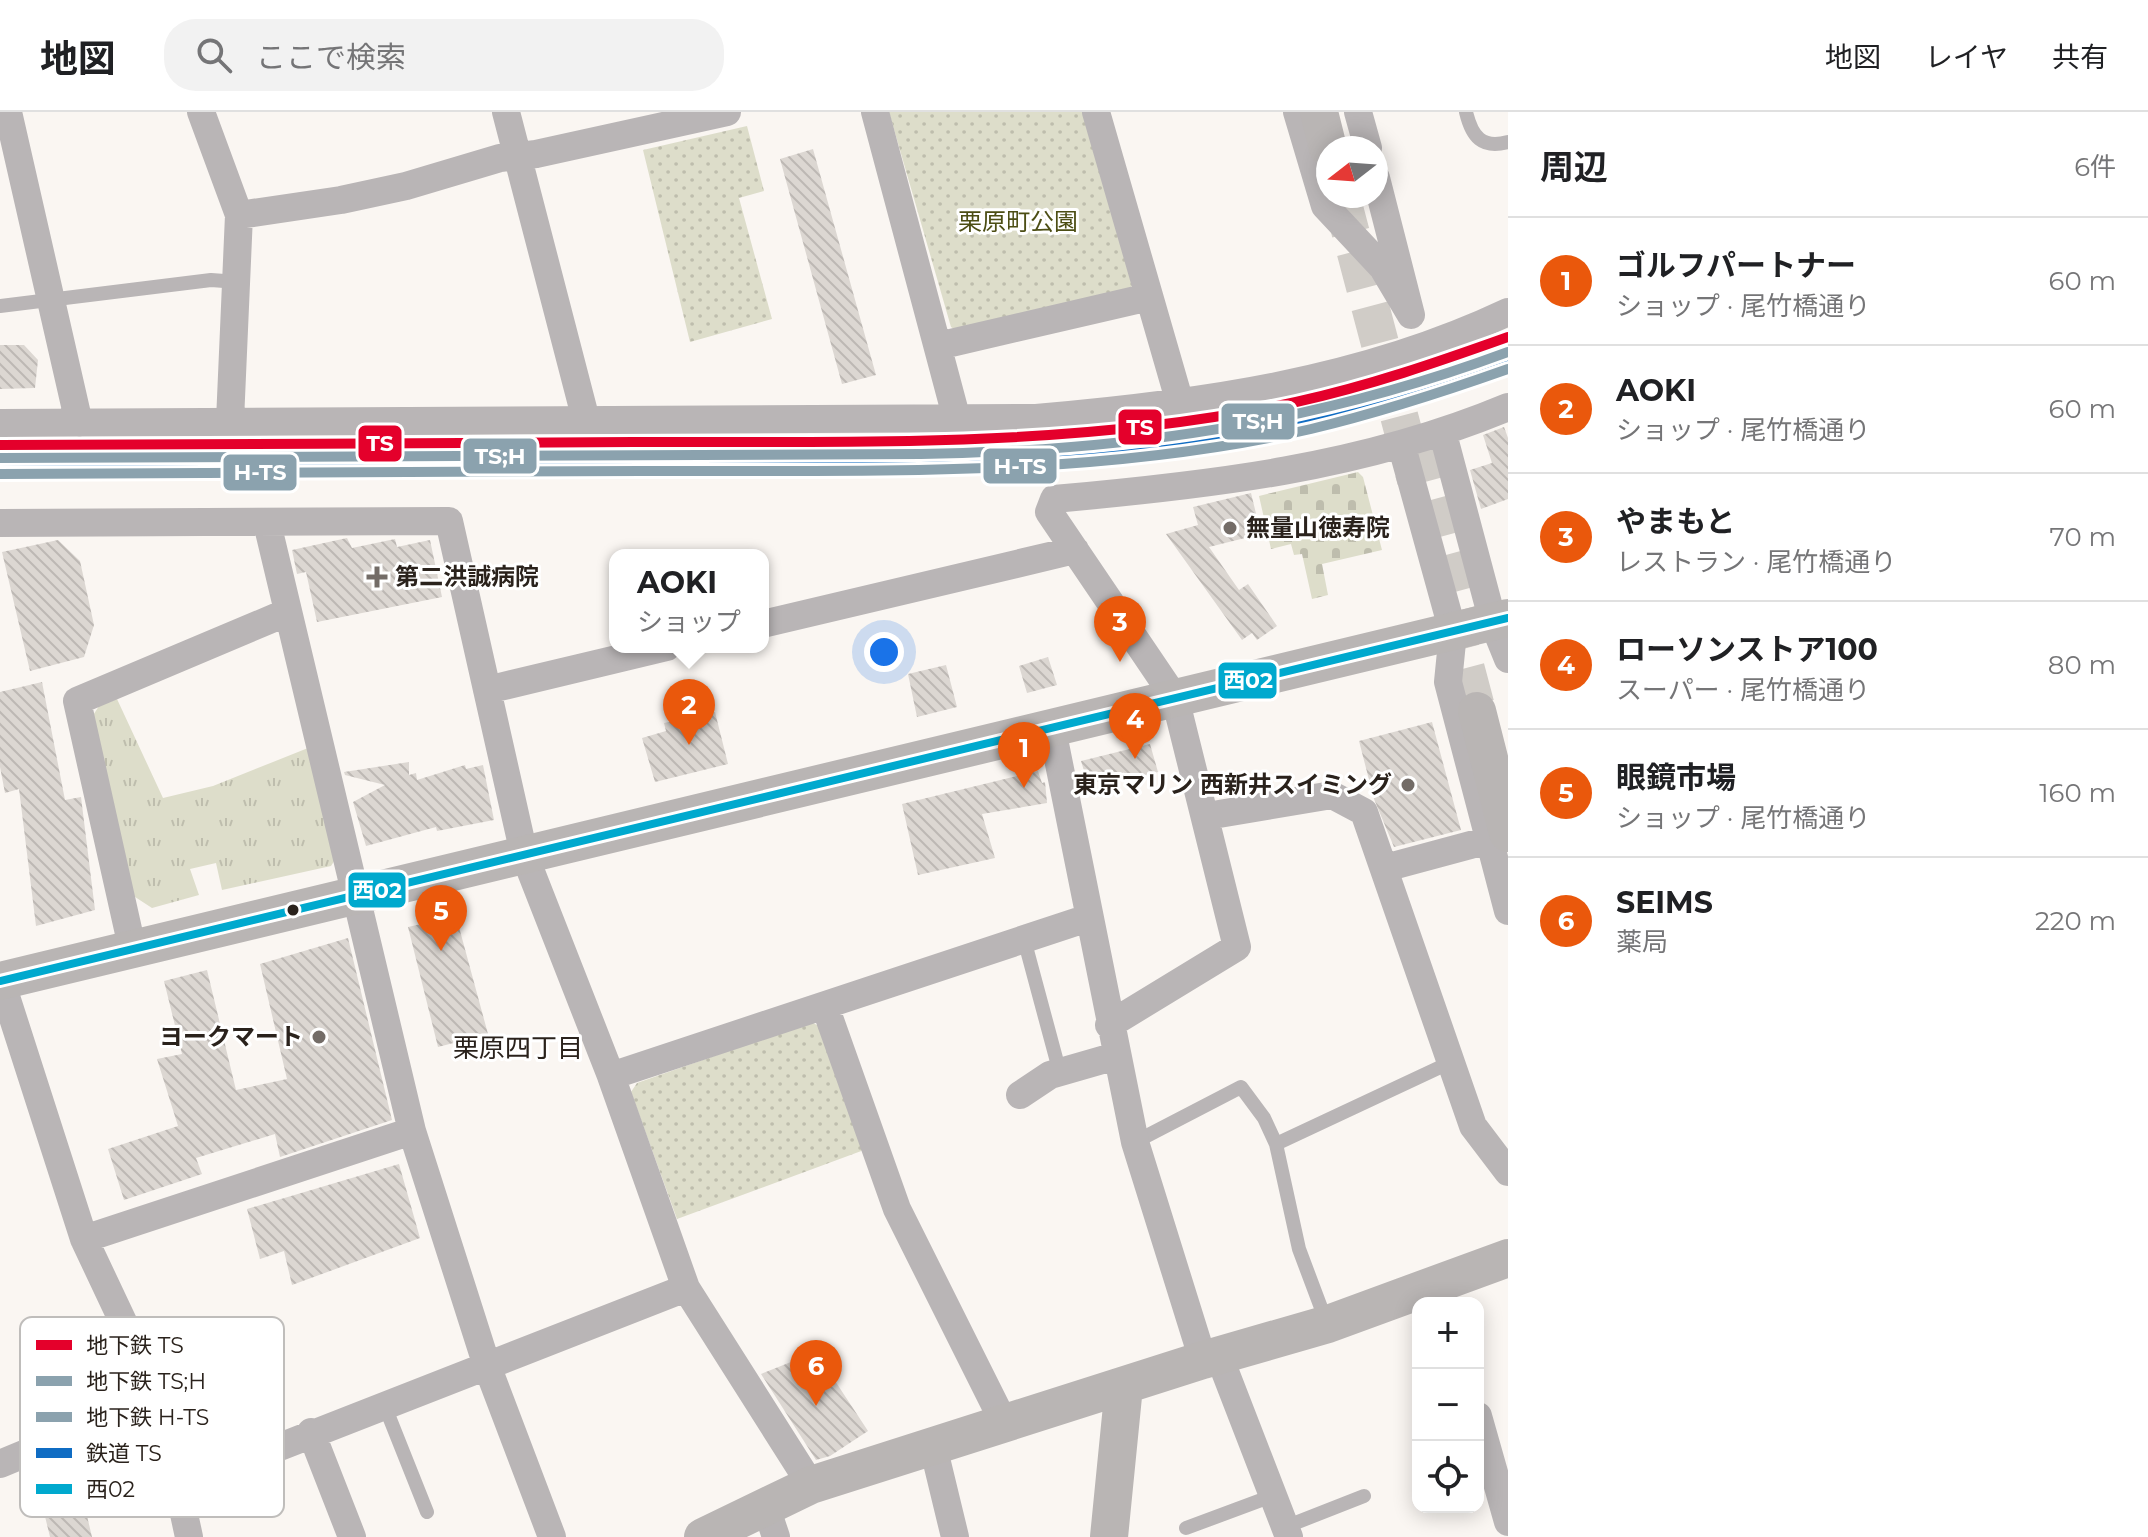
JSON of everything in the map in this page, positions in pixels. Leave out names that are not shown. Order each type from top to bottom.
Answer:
[{"type":"main road","points":[[1319,112],[1325,136]]},
{"type":"main road","points":[[1339,112],[1345,136]]},
{"type":"main road","points":[[1,981],[132,947],[1501,620]]},
{"type":"main road","points":[[1494,719],[1498,836]]},
{"type":"main road","points":[[703,1537],[771,1522],[811,1485],[1211,1358],[1442,1292],[1508,1258]]},
{"type":"main road","points":[[1109,1537],[1124,1386]]},
{"type":"street","points":[[8,112],[79,423]]},
{"type":"street","points":[[201,112],[239,215],[230,421]]},
{"type":"street","points":[[506,112],[586,420]]},
{"type":"street","points":[[239,215],[367,194],[518,155],[727,112]]},
{"type":"street","points":[[875,112],[956,416]]},
{"type":"street","points":[[1096,112],[1180,403]]},
{"type":"street","points":[[1297,112],[1317,189],[1325,206],[1383,268],[1411,315]]},
{"type":"street","points":[[1358,112],[1365,136]]},
{"type":"street","points":[[1384,208],[1421,347]]},
{"type":"street","points":[[938,346],[1149,297]]},
{"type":"street","points":[[0,423],[1036,418],[1180,403],[1294,384],[1421,347],[1508,312]]},
{"type":"street","points":[[1109,1025],[1237,947],[1207,816],[1175,698],[1049,512],[1054,499],[1196,486],[1291,472],[1402,447],[1508,407]]},
{"type":"street","points":[[1443,434],[1501,620],[1508,659]]},
{"type":"street","points":[[1402,447],[1453,632],[1448,682],[1498,836],[1508,911]]},
{"type":"street","points":[[0,523],[449,521],[524,854],[611,1076],[686,1288],[811,1485]]},
{"type":"street","points":[[267,523],[412,1131],[486,1363],[552,1537]]},
{"type":"street","points":[[769,623],[1075,550]]},
{"type":"street","points":[[132,947],[77,701],[288,612]]},
{"type":"street","points":[[487,690],[642,653]]},
{"type":"street","points":[[1052,729],[1109,1025],[1135,1142],[1211,1358],[1287,1532]]},
{"type":"street","points":[[1207,816],[1332,795],[1364,812],[1473,1126],[1508,1172]]},
{"type":"street","points":[[1385,868],[1498,836]]},
{"type":"street","points":[[611,1076],[1088,918]]},
{"type":"street","points":[[1,981],[84,1239],[121,1317]]},
{"type":"street","points":[[825,1006],[897,1209],[1004,1423]]},
{"type":"street","points":[[1020,1095],[1060,1073],[1116,1056]]},
{"type":"street","points":[[84,1239],[412,1131]]},
{"type":"street","points":[[284,1443],[686,1288]]},
{"type":"street","points":[[311,1432],[352,1537]]},
{"type":"street","points":[[1484,1437],[1508,1522]]},
{"type":"street","points":[[933,1446],[955,1537]]},
{"type":"street","points":[[0,1464],[20,1456]]},
{"type":"street","points":[[185,1517],[189,1537]]},
{"type":"lane","points":[[1466,112],[1474,135],[1482,143],[1494,146],[1508,142]]},
{"type":"lane","points":[[0,306],[211,280],[238,282]]},
{"type":"lane","points":[[1024,939],[1060,1073]]},
{"type":"lane","points":[[1276,1144],[1449,1063]]},
{"type":"lane","points":[[1135,1142],[1241,1087],[1264,1118],[1276,1144],[1299,1249],[1328,1324]]},
{"type":"lane","points":[[384,1404],[427,1512]]},
{"type":"lane","points":[[1186,1528],[1272,1496]]},
{"type":"lane","points":[[1287,1532],[1364,1496]]},
{"type":"green space","name":"栗原町公園","points":[[889,112],[1084,112],[1134,283],[1127,293],[960,333],[951,327]]},
{"type":"green space","points":[[747,126],[764,191],[739,198],[772,319],[690,342],[643,150]]},
{"type":"green space","points":[[1358,472],[1363,477],[1382,550],[1322,564],[1328,595],[1312,599],[1302,554],[1294,555],[1291,544],[1271,549],[1259,496]]},
{"type":"green space","points":[[117,699],[163,798],[213,786],[313,746],[342,849],[331,866],[222,890],[216,863],[190,869],[199,895],[152,908],[132,895],[90,720],[99,706]]},
{"type":"green space","points":[[811,1022],[821,1027],[864,1150],[677,1219],[631,1092],[637,1083]]},
{"type":"building","points":[[813,149],[876,375],[842,384],[780,159]]},
{"type":"building","points":[[0,345],[24,345],[38,360],[35,388],[0,389]]},
{"type":"building","points":[[1504,427],[1508,438],[1508,499],[1481,509],[1470,470],[1492,463],[1483,435]]},
{"type":"building","points":[[1251,493],[1261,534],[1209,547],[1239,590],[1248,584],[1277,626],[1257,640],[1252,633],[1242,640],[1166,534],[1198,525],[1193,507]]},
{"type":"building","points":[[347,538],[352,548],[395,539],[397,547],[430,540],[442,597],[317,622],[306,572],[297,574],[292,550]]},
{"type":"building","points":[[58,540],[80,561],[94,625],[84,657],[30,671],[2,552]]},
{"type":"building","points":[[1048,657],[1057,685],[1027,693],[1019,666]]},
{"type":"building","points":[[946,665],[957,707],[917,717],[908,674]]},
{"type":"building","points":[[42,682],[65,800],[81,797],[95,910],[36,926],[19,789],[5,793],[0,767],[0,692]]},
{"type":"building","points":[[715,712],[728,764],[655,782],[642,738],[666,731],[664,723]]},
{"type":"building","points":[[1432,722],[1461,830],[1394,847],[1374,799],[1359,741]]},
{"type":"building","points":[[1150,744],[1158,772],[1132,778],[1131,773],[1088,784],[1081,761]]},
{"type":"building","points":[[409,762],[409,775],[416,773],[417,780],[465,765],[466,769],[483,765],[494,820],[437,831],[436,827],[366,846],[353,802],[385,785],[345,775],[344,772]]},
{"type":"building","points":[[1038,771],[1042,783],[1045,782],[1047,803],[982,814],[995,858],[918,875],[902,804]]},
{"type":"building","points":[[456,916],[488,1034],[438,1047],[408,927]]},
{"type":"building","points":[[348,938],[392,1120],[280,1157],[275,1134],[196,1158],[202,1174],[124,1200],[108,1149],[178,1126],[157,1059],[182,1054],[164,981],[207,970],[236,1090],[287,1079],[260,964]]},
{"type":"building","points":[[399,1164],[420,1238],[292,1285],[284,1251],[260,1259],[247,1209]]},
{"type":"building","points":[[816,1352],[868,1431],[830,1456],[816,1460],[761,1374]]},
{"type":"building","points":[[45,1517],[87,1517],[92,1537],[50,1537]]},
{"type":"tunnel","points":[[1344,208],[1416,480]]},
{"type":"tunnel","points":[[1427,442],[1481,641]]},
{"type":"tunnel","points":[[1451,613],[1477,711]]},
{"type":"metro line","name":"TS","points":[[0,445],[883,441],[1049,435],[1132,428],[1296,402],[1377,381],[1508,337]]},
{"type":"metro line","name":"TS;H","points":[[0,458],[921,454],[1072,447],[1219,429],[1291,415],[1436,377],[1508,352]]},
{"type":"metro line","name":"H-TS","points":[[0,474],[893,470],[1062,464],[1146,457],[1311,429],[1410,402],[1508,369]]},
{"type":"rail line","name":"TS","points":[[0,470],[921,466],[1072,459],[1219,441],[1291,427],[1436,390],[1508,365]]},
{"type":"transit line","name":"西02","points":[[0,981],[1508,618]]},
{"type":"place","name":"無量山徳寿院","points":[[1230,528]]},
{"type":"place","name":"第二洪誠病院","points":[[377,577]]},
{"type":"place","name":"やまもと","points":[[1120,662]]},
{"type":"place","name":"AOKI","points":[[689,745]]},
{"type":"place","name":"ローソンストア100","points":[[1135,759]]},
{"type":"place","name":"東京マリン 西新井スイミング","points":[[1408,785]]},
{"type":"place","name":"ゴルフパートナー","points":[[1024,788]]},
{"type":"place","name":"眼鏡市場","points":[[441,951]]},
{"type":"place","name":"ヨークマート","points":[[319,1037]]},
{"type":"place","name":"SEIMS","points":[[816,1406]]},
{"type":"district","name":"栗原四丁目","points":[[518,1048]]}]
